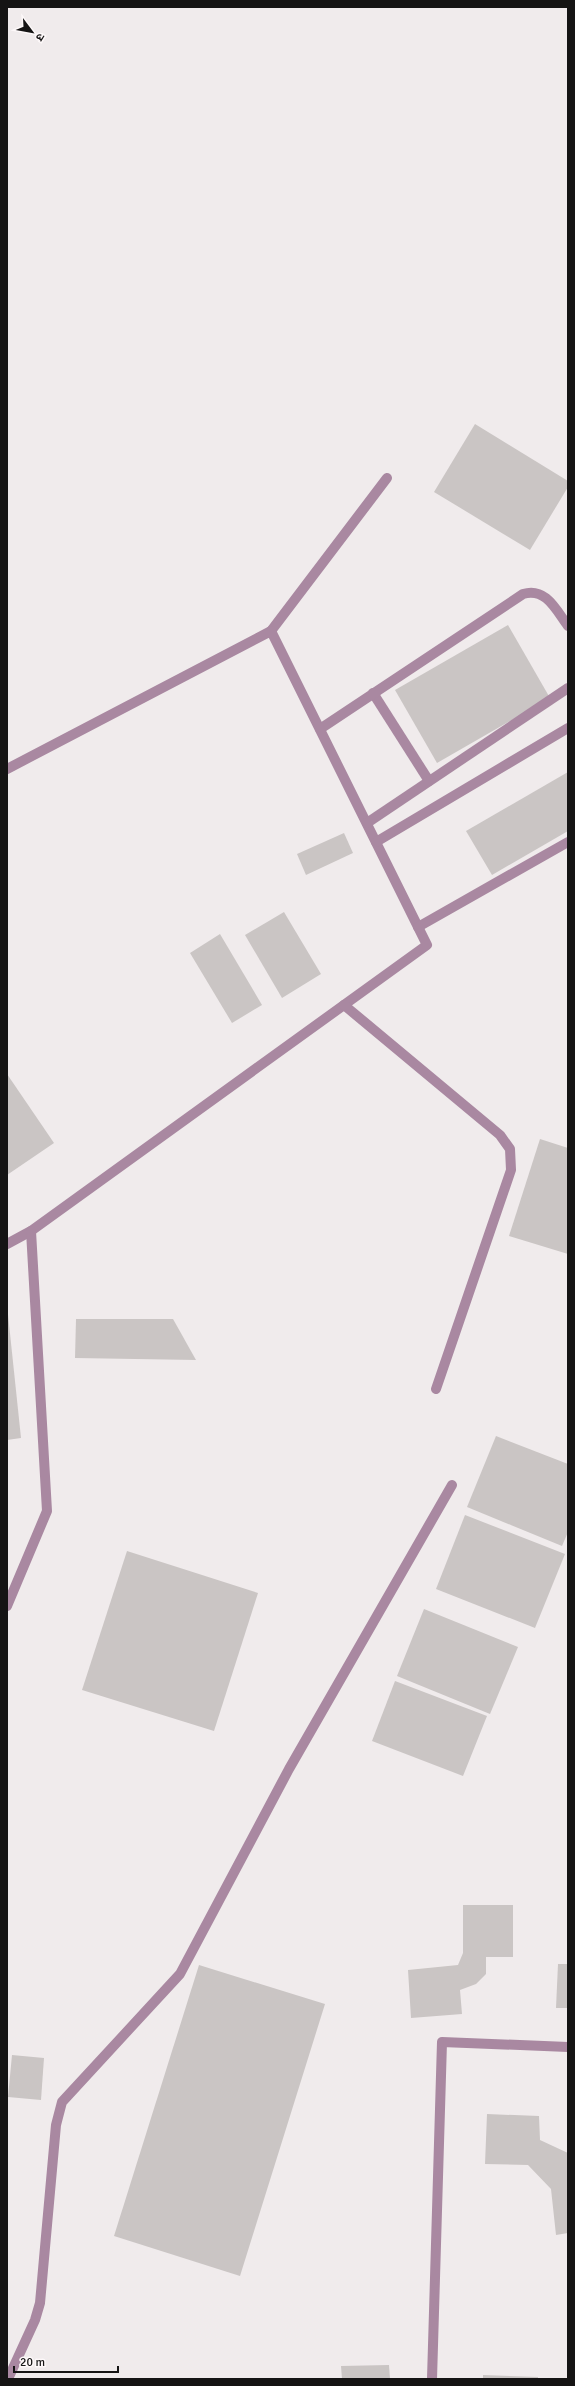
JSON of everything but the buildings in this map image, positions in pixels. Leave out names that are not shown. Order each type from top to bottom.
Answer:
[{"type":"street","points":[[7,769],[271,631],[387,478]]},
{"type":"street","points":[[320,728],[523,594],[532,591],[544,594],[568,626]]},
{"type":"street","points":[[7,1244],[31,1231],[427,945],[271,631]]},
{"type":"street","points":[[367,824],[568,688]]},
{"type":"street","points":[[373,693],[429,781]]},
{"type":"street","points":[[376,842],[568,728]]},
{"type":"street","points":[[418,927],[568,842]]},
{"type":"street","points":[[344,1005],[488,1123],[510,1149],[511,1170],[436,1389]]},
{"type":"street","points":[[7,1606],[47,1511],[31,1231]]},
{"type":"street","points":[[8,2379],[35,2320],[40,2303],[56,2126],[62,2102],[180,1974],[289,1769],[452,1485]]},
{"type":"street","points":[[432,2379],[442,2042],[568,2047]]}]
